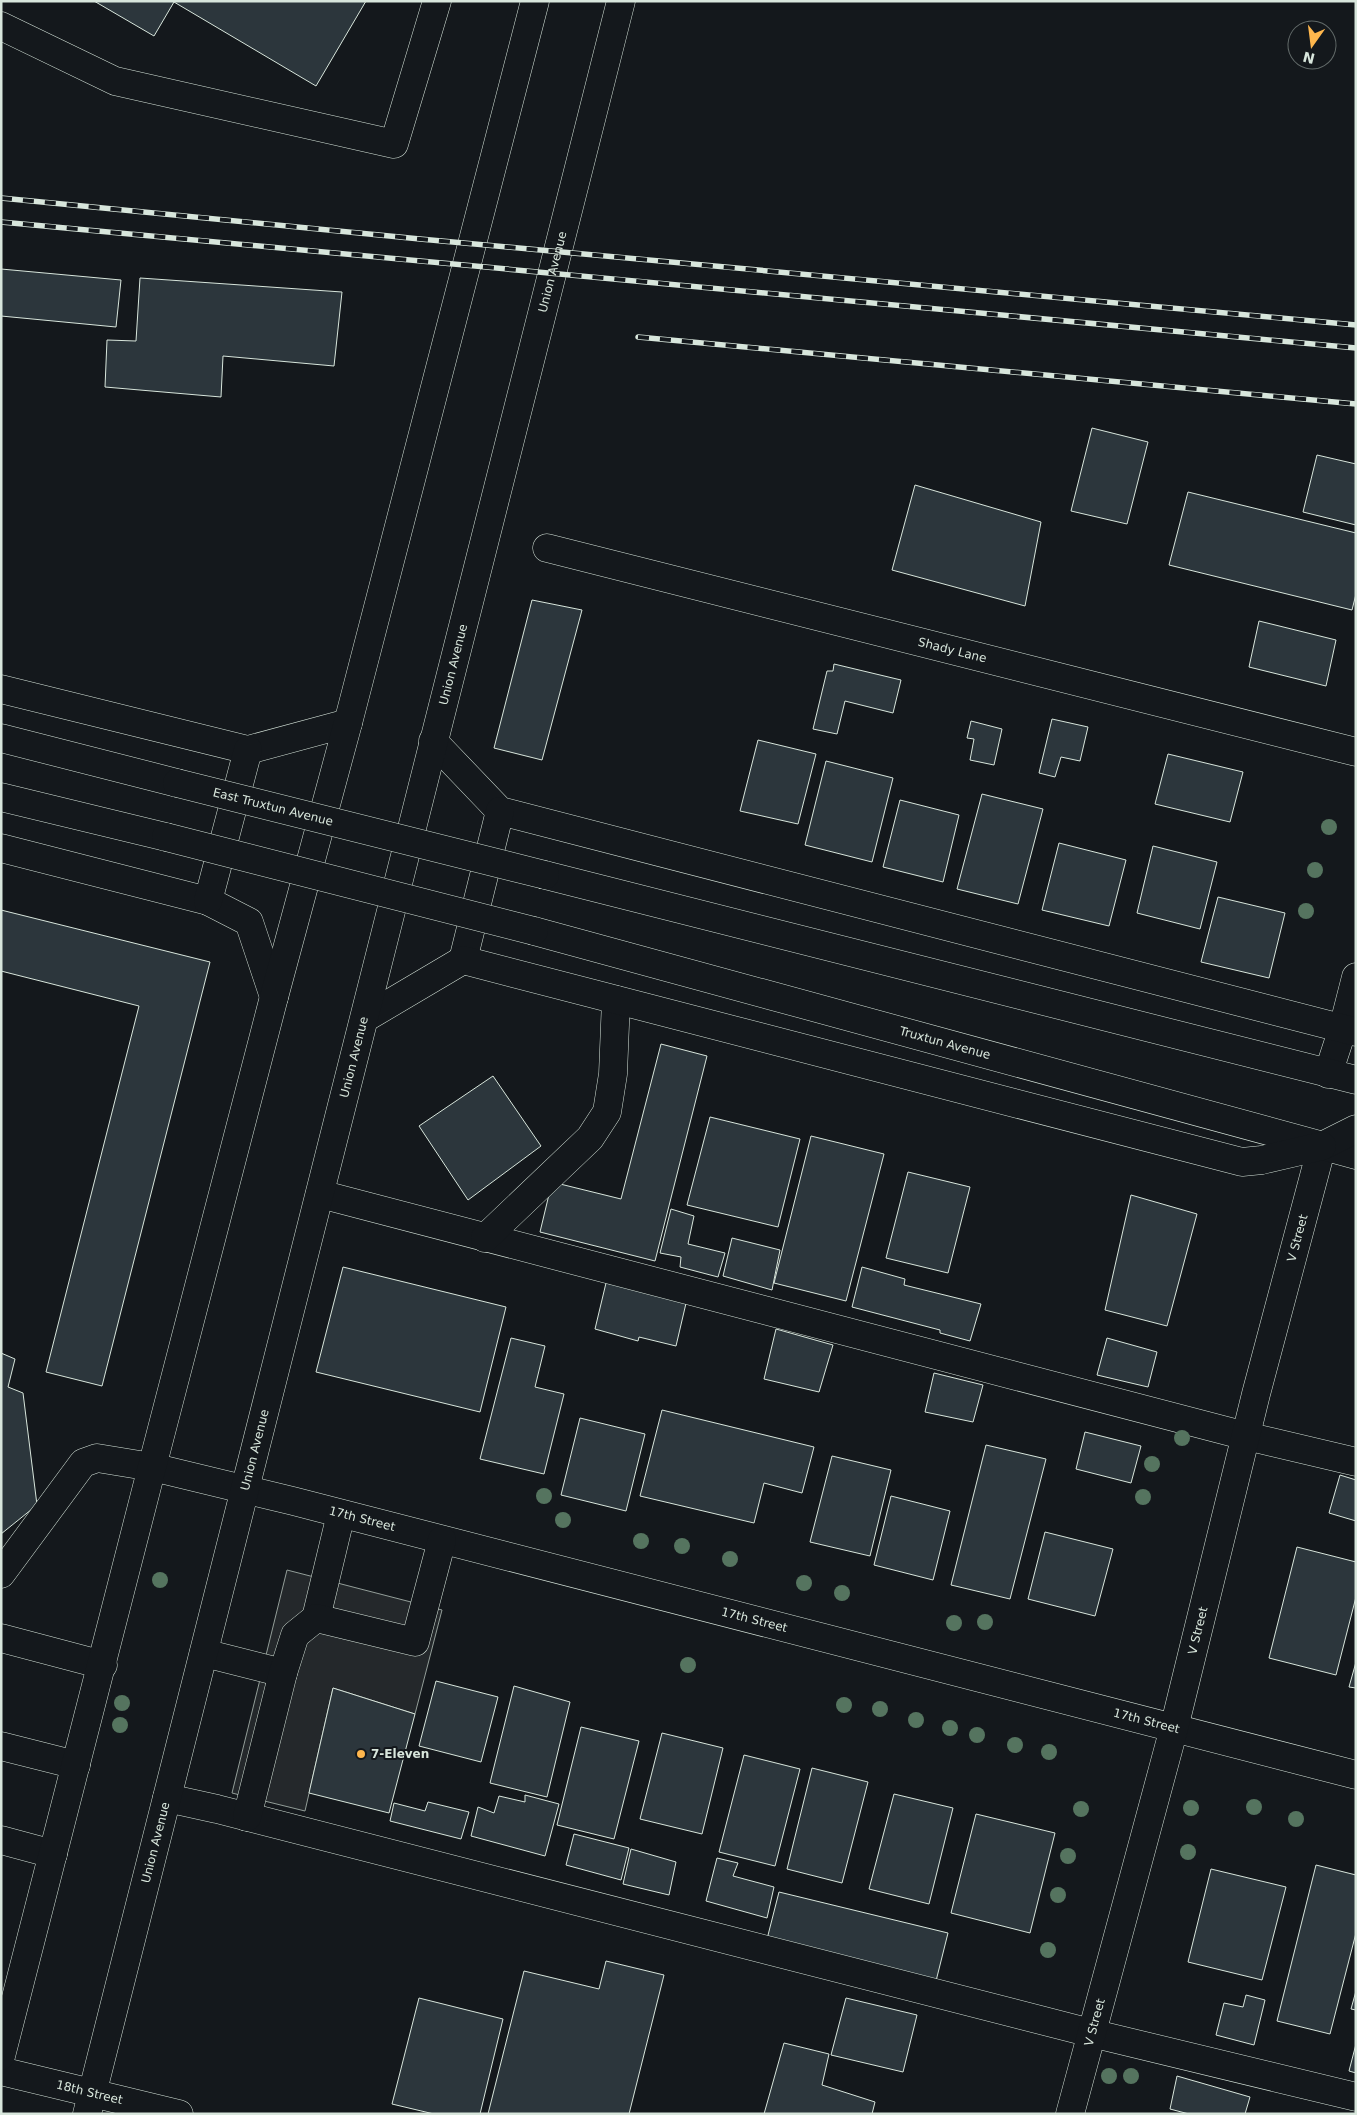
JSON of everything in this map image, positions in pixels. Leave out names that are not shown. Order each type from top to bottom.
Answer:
[{"type":"main road","points":[[1,26],[115,81],[394,144],[437,1]]},
{"type":"main road","points":[[1,2056],[274,997],[348,723],[535,1]]},
{"type":"main road","name":"Union Avenue","points":[[90,2103],[621,1]]},
{"type":"main road","name":"Shady Lane","points":[[547,548],[1356,752]]},
{"type":"main road","points":[[1,689],[248,750],[348,723]]},
{"type":"main road","name":"East Truxtun Avenue","points":[[1,738],[1328,1074]]},
{"type":"main road","points":[[433,741],[500,811],[1349,1030]]},
{"type":"main road","points":[[208,901],[248,750]]},
{"type":"main road","name":"Truxtun Avenue","points":[[1,797],[534,931],[1356,1155]]},
{"type":"main road","points":[[463,960],[500,811]]},
{"type":"main road","points":[[1,848],[208,901],[249,922],[274,997]]},
{"type":"main road","points":[[365,1018],[463,960],[1242,1162],[1262,1160],[1322,1146],[1356,1128]]},
{"type":"main road","points":[[1356,976],[1349,1030],[1328,1074],[1356,1080]]},
{"type":"main road","points":[[486,1238],[590,1138],[607,1112],[613,1074],[616,1000]]},
{"type":"main road","name":"V Street","points":[[1070,2114],[1174,1728],[1246,1436],[1322,1146]]},
{"type":"main road","points":[[320,1194],[1246,1436],[1356,1462]]},
{"type":"main road","name":"17th Street","points":[[1,1574],[82,1463],[97,1458],[152,1467],[245,1489],[1356,1775]]},
{"type":"main road","points":[[247,1817],[283,1673],[295,1636],[316,1618],[341,1514]]},
{"type":"main road","points":[[316,1618],[415,1642],[442,1540]]},
{"type":"main road","points":[[1,1638],[103,1665]]},
{"type":"main road","points":[[204,1653],[283,1673]]},
{"type":"main road","points":[[1,1746],[76,1765]]},
{"type":"main road","points":[[167,1798],[1091,2033],[1356,2097]]},
{"type":"main road","points":[[1,1840],[53,1854]]},
{"type":"main road","name":"18th Street","points":[[1,2071],[90,2103],[179,2114]]},
{"type":"shaded area","points":[[287,1570],[442,1610],[415,1714],[333,1688],[305,1811],[232,1793]]},
{"type":"building","points":[[94,1],[366,1],[316,86],[174,2],[154,36]]},
{"type":"building","points":[[1,269],[121,280],[116,327],[1,316]]},
{"type":"building","points":[[140,278],[342,292],[334,366],[223,356],[221,397],[105,387],[107,340],[136,341]]},
{"type":"building","points":[[1092,428],[1148,442],[1127,524],[1071,511]]},
{"type":"building","points":[[1317,455],[1356,464],[1356,525],[1303,512]]},
{"type":"building","points":[[915,485],[1041,522],[1025,606],[892,570]]},
{"type":"building","points":[[1188,492],[1356,533],[1356,594],[1352,610],[1169,565]]},
{"type":"building","points":[[532,600],[582,610],[542,760],[494,748]]},
{"type":"building","points":[[1259,621],[1336,640],[1326,686],[1249,667]]},
{"type":"building","points":[[834,664],[901,680],[893,713],[845,701],[837,734],[813,729],[827,671],[833,671]]},
{"type":"building","points":[[1052,719],[1088,727],[1080,761],[1061,757],[1055,777],[1039,773]]},
{"type":"building","points":[[971,721],[1002,729],[994,765],[970,760],[974,739],[967,738]]},
{"type":"building","points":[[758,740],[816,754],[798,824],[740,811]]},
{"type":"building","points":[[1168,754],[1243,772],[1230,822],[1155,804]]},
{"type":"building","points":[[826,761],[893,778],[872,862],[805,845]]},
{"type":"building","points":[[982,794],[1043,809],[1018,904],[957,889]]},
{"type":"building","points":[[900,800],[959,815],[943,882],[883,867]]},
{"type":"building","points":[[1059,843],[1126,860],[1109,926],[1042,910]]},
{"type":"building","points":[[1153,846],[1217,862],[1200,929],[1137,913]]},
{"type":"building","points":[[1218,897],[1285,913],[1269,978],[1201,962]]},
{"type":"building","points":[[1,910],[210,962],[102,1386],[46,1372],[139,1006],[1,971]]},
{"type":"building","points":[[661,1044],[707,1056],[655,1261],[540,1232],[552,1182],[621,1199]]},
{"type":"building","points":[[493,1076],[541,1146],[468,1200],[419,1126]]},
{"type":"building","points":[[710,1117],[800,1139],[778,1227],[687,1205]]},
{"type":"building","points":[[811,1136],[884,1154],[846,1301],[774,1283]]},
{"type":"building","points":[[908,1172],[970,1187],[948,1273],[886,1258]]},
{"type":"building","points":[[1131,1195],[1197,1214],[1167,1326],[1105,1310]]},
{"type":"building","points":[[671,1209],[694,1216],[688,1244],[725,1253],[718,1277],[680,1267],[681,1257],[660,1253]]},
{"type":"building","points":[[732,1238],[780,1250],[772,1290],[723,1276]]},
{"type":"building","points":[[343,1267],[506,1307],[480,1412],[316,1372]]},
{"type":"building","points":[[862,1267],[905,1279],[904,1285],[981,1304],[970,1341],[940,1333],[940,1330],[852,1307]]},
{"type":"building","points":[[606,1283],[687,1299],[676,1346],[639,1337],[638,1341],[595,1329]]},
{"type":"building","points":[[776,1329],[833,1345],[819,1392],[764,1379]]},
{"type":"building","points":[[511,1338],[545,1346],[535,1387],[564,1394],[544,1474],[480,1459]]},
{"type":"building","points":[[1107,1338],[1157,1352],[1148,1387],[1097,1375]]},
{"type":"building","points":[[1,1353],[15,1359],[8,1387],[23,1393],[37,1505],[1,1534]]},
{"type":"building","points":[[934,1373],[983,1385],[973,1422],[925,1412]]},
{"type":"building","points":[[662,1410],[814,1447],[802,1493],[764,1483],[754,1523],[640,1496]]},
{"type":"building","points":[[580,1418],[645,1434],[626,1511],[561,1495]]},
{"type":"building","points":[[1085,1432],[1141,1446],[1131,1483],[1076,1469]]},
{"type":"building","points":[[986,1445],[1046,1459],[1010,1599],[951,1585]]},
{"type":"building","points":[[832,1456],[891,1470],[870,1556],[810,1542]]},
{"type":"building","points":[[1340,1475],[1356,1480],[1356,1521],[1329,1513]]},
{"type":"building","points":[[891,1496],[950,1511],[933,1580],[874,1565]]},
{"type":"building","points":[[1045,1532],[1113,1549],[1095,1616],[1028,1599]]},
{"type":"building","points":[[1297,1547],[1356,1562],[1356,1597],[1336,1675],[1269,1658]]},
{"type":"building","points":[[1356,1662],[1356,1688],[1349,1687]]},
{"type":"building","points":[[436,1681],[498,1697],[481,1762],[419,1746]]},
{"type":"building","points":[[514,1686],[570,1702],[547,1797],[490,1783]]},
{"type":"building","name":"7-Eleven","points":[[333,1688],[415,1714],[389,1813],[309,1793]]},
{"type":"building","points":[[581,1727],[639,1741],[614,1839],[557,1825]]},
{"type":"building","points":[[662,1733],[723,1748],[702,1834],[640,1819]]},
{"type":"building","points":[[744,1755],[800,1769],[775,1866],[719,1852]]},
{"type":"building","points":[[812,1768],[868,1782],[842,1883],[787,1869]]},
{"type":"building","points":[[894,1794],[953,1808],[929,1904],[869,1889]]},
{"type":"building","points":[[525,1795],[559,1804],[545,1856],[471,1836],[478,1807],[494,1813],[499,1796],[525,1802]]},
{"type":"building","points":[[428,1802],[469,1812],[461,1839],[390,1821],[394,1803],[425,1811]]},
{"type":"building","points":[[976,1814],[1055,1833],[1030,1933],[951,1913]]},
{"type":"building","points":[[574,1834],[629,1848],[621,1880],[566,1865]]},
{"type":"building","points":[[631,1849],[676,1862],[669,1895],[623,1884]]},
{"type":"building","points":[[717,1858],[738,1863],[733,1876],[774,1887],[767,1918],[706,1901]]},
{"type":"building","points":[[1316,1865],[1356,1875],[1356,1933],[1330,2034],[1277,2021]]},
{"type":"building","points":[[1211,1869],[1286,1887],[1262,1980],[1188,1962]]},
{"type":"building","points":[[779,1892],[948,1933],[935,1985],[766,1943]]},
{"type":"building","points":[[606,1961],[664,1975],[629,2114],[488,2114],[524,1971],[599,1989]]},
{"type":"building","points":[[1356,1991],[1356,2010],[1351,2009]]},
{"type":"building","points":[[1246,1995],[1265,2000],[1254,2045],[1216,2035],[1224,2003],[1243,2007]]},
{"type":"building","points":[[419,1998],[503,2019],[480,2114],[434,2114],[392,2104]]},
{"type":"building","points":[[846,1998],[917,2015],[903,2072],[831,2055]]},
{"type":"building","points":[[784,2043],[829,2054],[822,2085],[875,2102],[872,2114],[764,2114]]},
{"type":"building","points":[[1356,2044],[1356,2073],[1349,2071]]},
{"type":"building","points":[[1177,2076],[1250,2097],[1245,2114],[1189,2114],[1170,2109]]},
{"type":"railway","points":[[1,198],[420,239],[1356,325]]},
{"type":"railway","points":[[1,222],[1356,348]]},
{"type":"railway","points":[[638,337],[1356,404]]},
{"type":"place","name":"7-Eleven","points":[[361,1754]]}]
